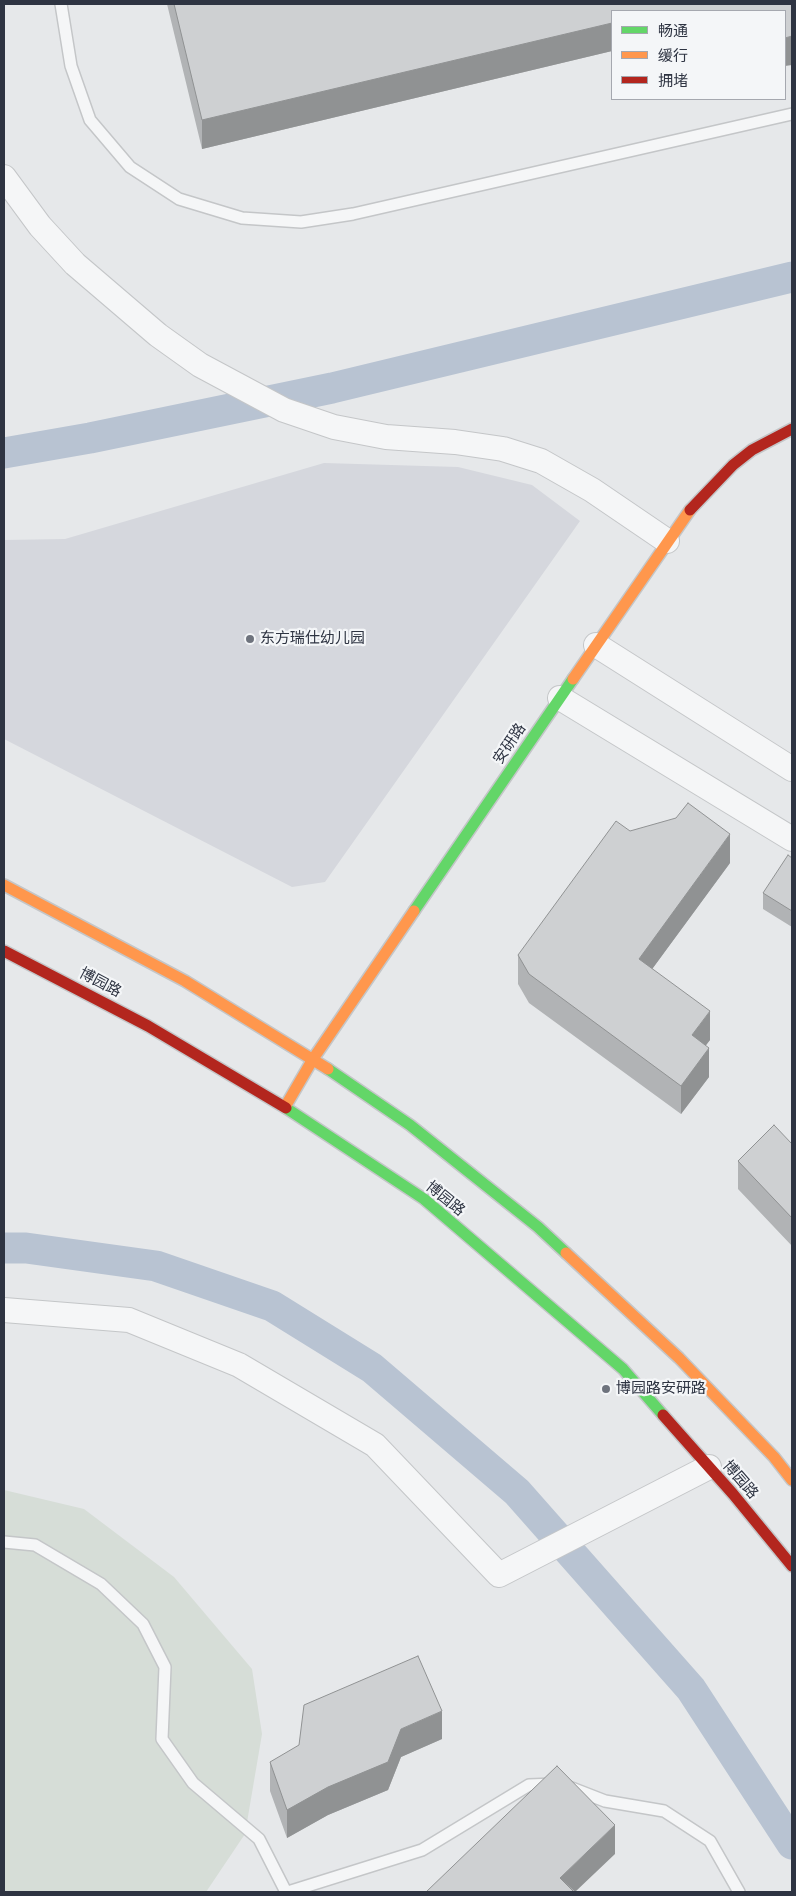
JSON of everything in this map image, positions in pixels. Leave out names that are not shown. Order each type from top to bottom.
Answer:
[{"type":"main road","name":"安研路","points":[[285,1107],[313,1059],[667,541],[695,503],[733,465],[752,450],[792,429]]},
{"type":"main road","points":[[4,885],[185,980],[313,1059],[410,1125],[538,1227],[679,1358],[774,1457],[792,1480]]},
{"type":"main road","name":"博园路","points":[[4,951],[148,1026],[285,1107],[424,1199],[623,1369],[709,1466],[792,1566]]},
{"type":"street","points":[[4,177],[40,226],[76,264],[158,335],[200,365],[284,410],[334,427],[386,437],[454,442],[502,449],[541,461],[592,490],[667,541]]},
{"type":"street","points":[[596,645],[792,769]]},
{"type":"street","points":[[560,698],[792,840]]},
{"type":"street","points":[[4,1310],[129,1320],[239,1365],[375,1445],[499,1575],[532,1560],[709,1466]]},
{"type":"lane","points":[[61,4],[71,66],[90,120],[130,167],[179,199],[242,218],[301,222],[353,214],[792,114]]},
{"type":"lane","points":[[4,1542],[35,1545],[101,1584],[143,1624],[165,1667],[162,1739],[193,1784],[259,1839],[287,1892],[422,1850],[529,1785],[561,1784],[605,1801],[664,1811],[710,1840],[739,1892]]},
{"type":"shaded area","name":"东方瑞仕幼儿园","points":[[324,463],[458,467],[532,485],[580,521],[325,882],[292,887],[4,739],[4,540],[65,539]]},
{"type":"shaded area","points":[[4,1490],[84,1509],[174,1577],[252,1669],[262,1734],[245,1834],[206,1892],[4,1892]]},
{"type":"building","points":[[174,4],[792,4],[792,36],[786,38],[786,10],[611,10],[611,23],[202,120]]},
{"type":"building","points":[[688,803],[730,834],[639,959],[710,1011],[692,1035],[709,1048],[681,1086],[529,974],[518,955],[616,821],[630,831],[676,818]]},
{"type":"building","points":[[788,855],[792,858],[792,911],[763,893]]},
{"type":"building","points":[[774,1125],[792,1144],[792,1218],[738,1161]]},
{"type":"building","points":[[418,1656],[442,1711],[401,1729],[388,1762],[328,1787],[287,1810],[270,1762],[299,1745],[304,1705]]},
{"type":"building","points":[[557,1766],[615,1825],[560,1878],[574,1892],[426,1892]]},
{"type":"waterway","points":[[4,453],[90,438],[332,388],[792,277]]},
{"type":"waterway","points":[[4,1248],[26,1248],[156,1266],[272,1306],[372,1368],[517,1492],[691,1689],[792,1844]]},
{"type":"traffic: fast","points":[[414,911],[573,679]]},
{"type":"traffic: fast","points":[[328,1069],[410,1125],[538,1227],[566,1253]]},
{"type":"traffic: fast","points":[[286,1108],[424,1199],[623,1369],[663,1415]]},
{"type":"traffic: slow","points":[[573,679],[690,510]]},
{"type":"traffic: slow","points":[[4,885],[185,981],[328,1069]]},
{"type":"traffic: slow","points":[[285,1107],[313,1059],[414,911]]},
{"type":"traffic: slow","points":[[566,1253],[679,1358],[774,1457],[792,1480]]},
{"type":"traffic: jam","points":[[690,510],[733,465],[752,450],[792,429]]},
{"type":"traffic: jam","points":[[4,951],[148,1026],[286,1108]]},
{"type":"traffic: jam","points":[[663,1415],[733,1494],[792,1566]]},
{"type":"place","name":"东方瑞仕幼儿园","points":[[250,639]]},
{"type":"place","name":"博园路安研路","points":[[606,1389]]}]
